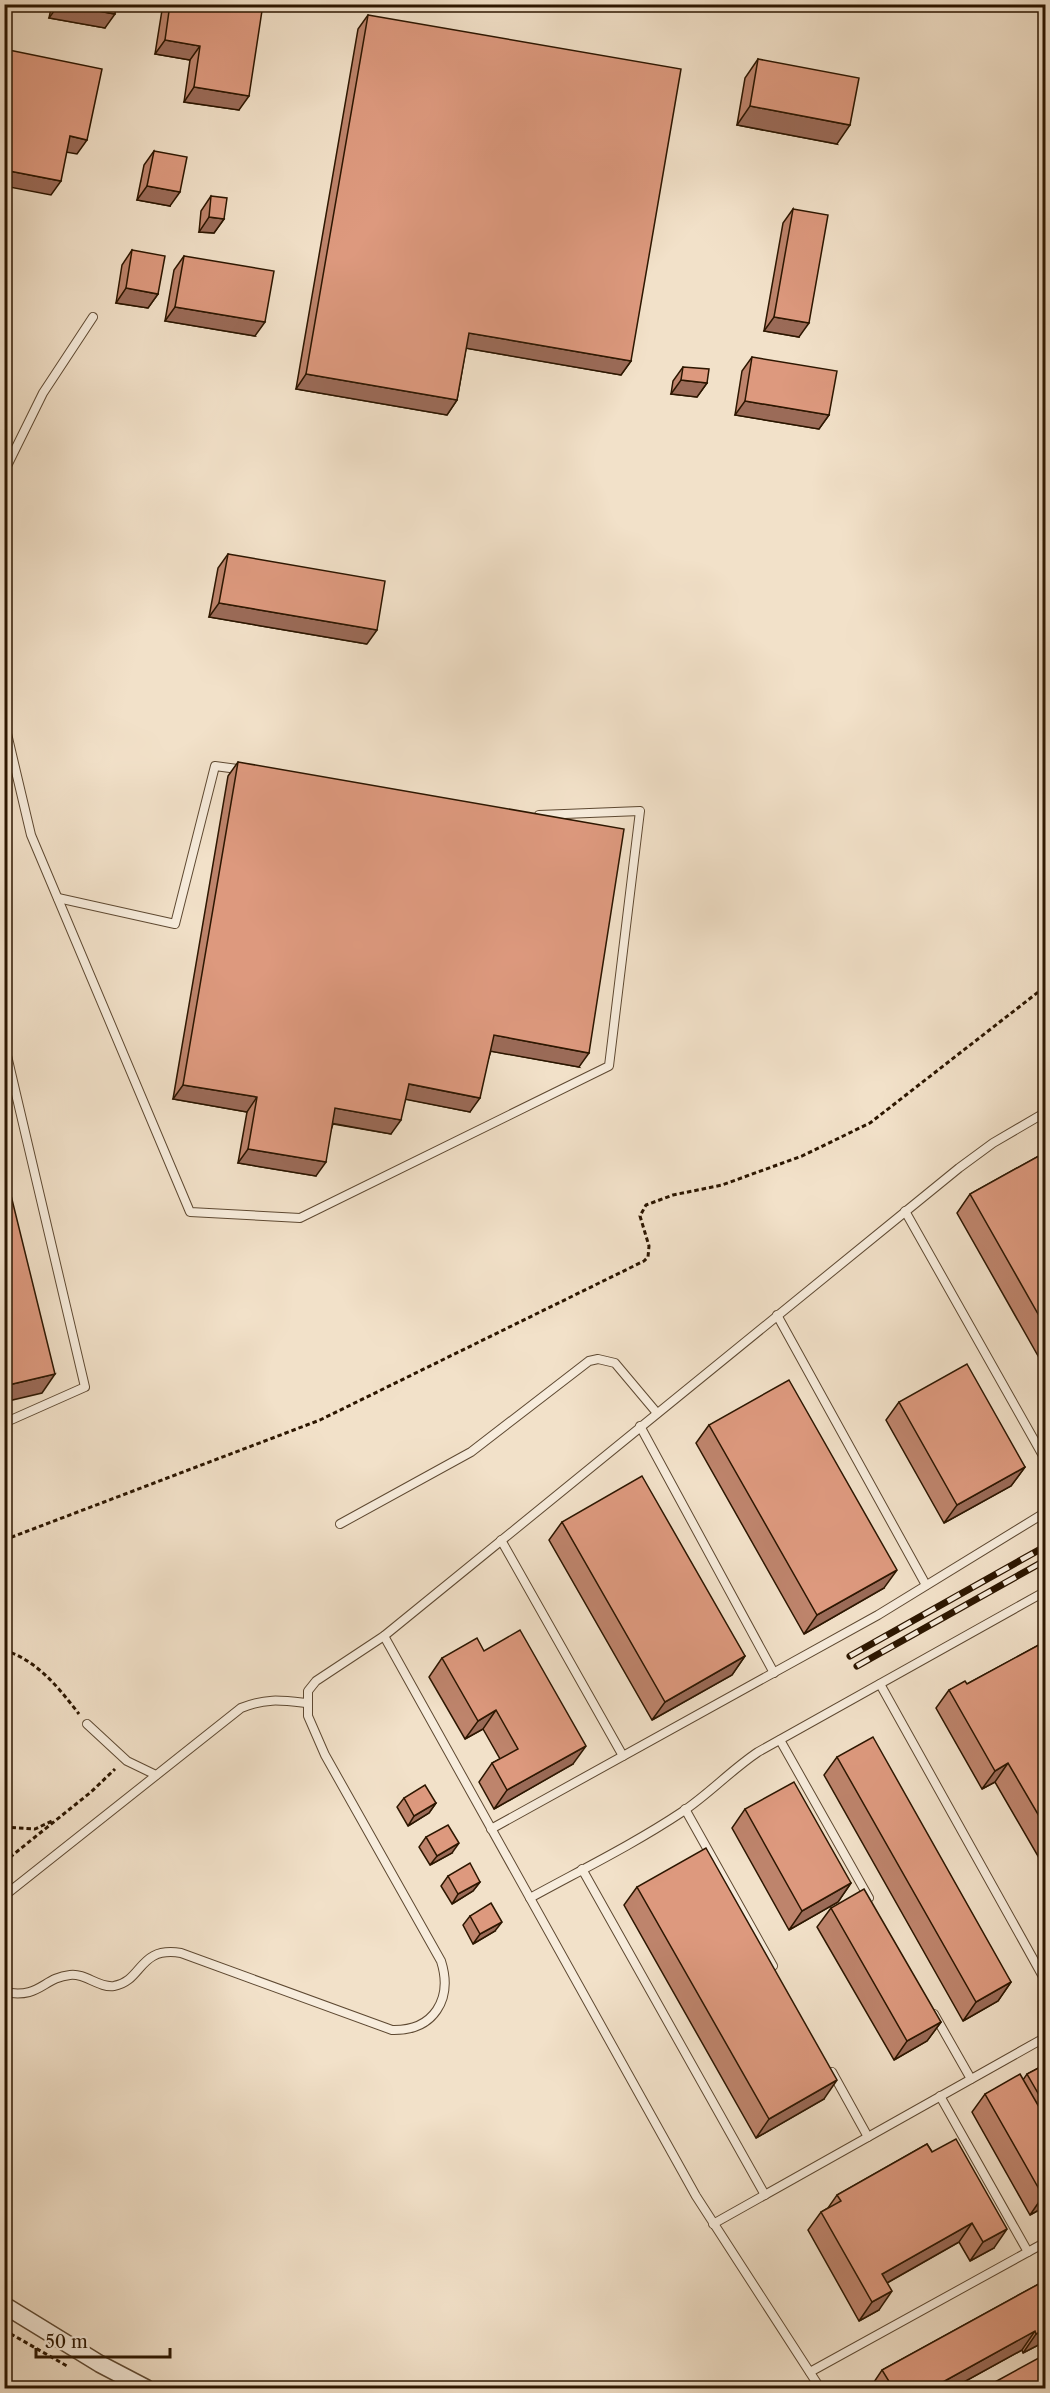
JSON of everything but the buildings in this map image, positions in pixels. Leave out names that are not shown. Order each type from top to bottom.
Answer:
[{"type":"street","points":[[4,2305],[100,2364],[146,2388]]},
{"type":"lane","points":[[4,472],[43,393],[93,317]]},
{"type":"lane","points":[[4,721],[31,835],[190,1212],[300,1218],[609,1066],[640,811],[545,816],[533,814]]},
{"type":"lane","points":[[58,898],[175,924],[215,766],[250,771]]},
{"type":"lane","points":[[4,1042],[85,1387],[4,1423]]},
{"type":"lane","points":[[4,1992],[30,1993],[61,1976],[73,1974],[83,1976],[103,1986],[114,1986],[125,1982],[149,1957],[171,1951],[392,2030],[406,2031],[429,2020],[436,2012],[446,1988],[446,1975],[441,1961],[325,1755],[308,1716],[306,1703],[308,1691],[316,1681],[384,1636],[905,1211],[993,1143],[1046,1113]]},
{"type":"lane","points":[[905,1211],[1046,1461]]},
{"type":"lane","points":[[777,1315],[927,1585]]},
{"type":"lane","points":[[340,1524],[471,1452],[589,1361],[598,1359],[615,1363],[657,1413]]},
{"type":"lane","points":[[640,1426],[774,1673]]},
{"type":"lane","points":[[492,1829],[878,1615],[1046,1512]]},
{"type":"lane","points":[[501,1540],[623,1756]]},
{"type":"lane","points":[[530,1898],[652,1832],[685,1809],[736,1767],[780,1740],[1046,1591]]},
{"type":"lane","points":[[384,1636],[713,2224],[820,2388]]},
{"type":"lane","points":[[880,1684],[1046,1982]]},
{"type":"lane","points":[[4,1896],[241,1708],[257,1701],[275,1699],[306,1703]]},
{"type":"lane","points":[[87,1724],[124,1759],[156,1775]]},
{"type":"lane","points":[[780,1740],[873,1904]]},
{"type":"lane","points":[[685,1809],[777,1973]]},
{"type":"lane","points":[[582,1869],[765,2195]]},
{"type":"lane","points":[[930,2007],[971,2079]]},
{"type":"lane","points":[[713,2224],[1046,2037]]},
{"type":"lane","points":[[828,2065],[868,2137]]},
{"type":"lane","points":[[940,2096],[1028,2252]]},
{"type":"lane","points":[[810,2372],[1046,2242]]},
{"type":"path","points":[[4,1540],[320,1420],[644,1261],[648,1257],[649,1246],[642,1229],[640,1216],[646,1205],[673,1195],[722,1185],[802,1156],[870,1123],[1046,986]]},
{"type":"path","points":[[4,1650],[28,1660],[43,1672],[87,1724]]},
{"type":"path","points":[[4,1862],[106,1779],[124,1759]]},
{"type":"path","points":[[4,1827],[35,1829],[60,1817]]},
{"type":"path","points":[[4,2330],[69,2367]]},
{"type":"railway","points":[[850,1656],[1046,1546]]},
{"type":"railway","points":[[857,1666],[1046,1560]]}]
